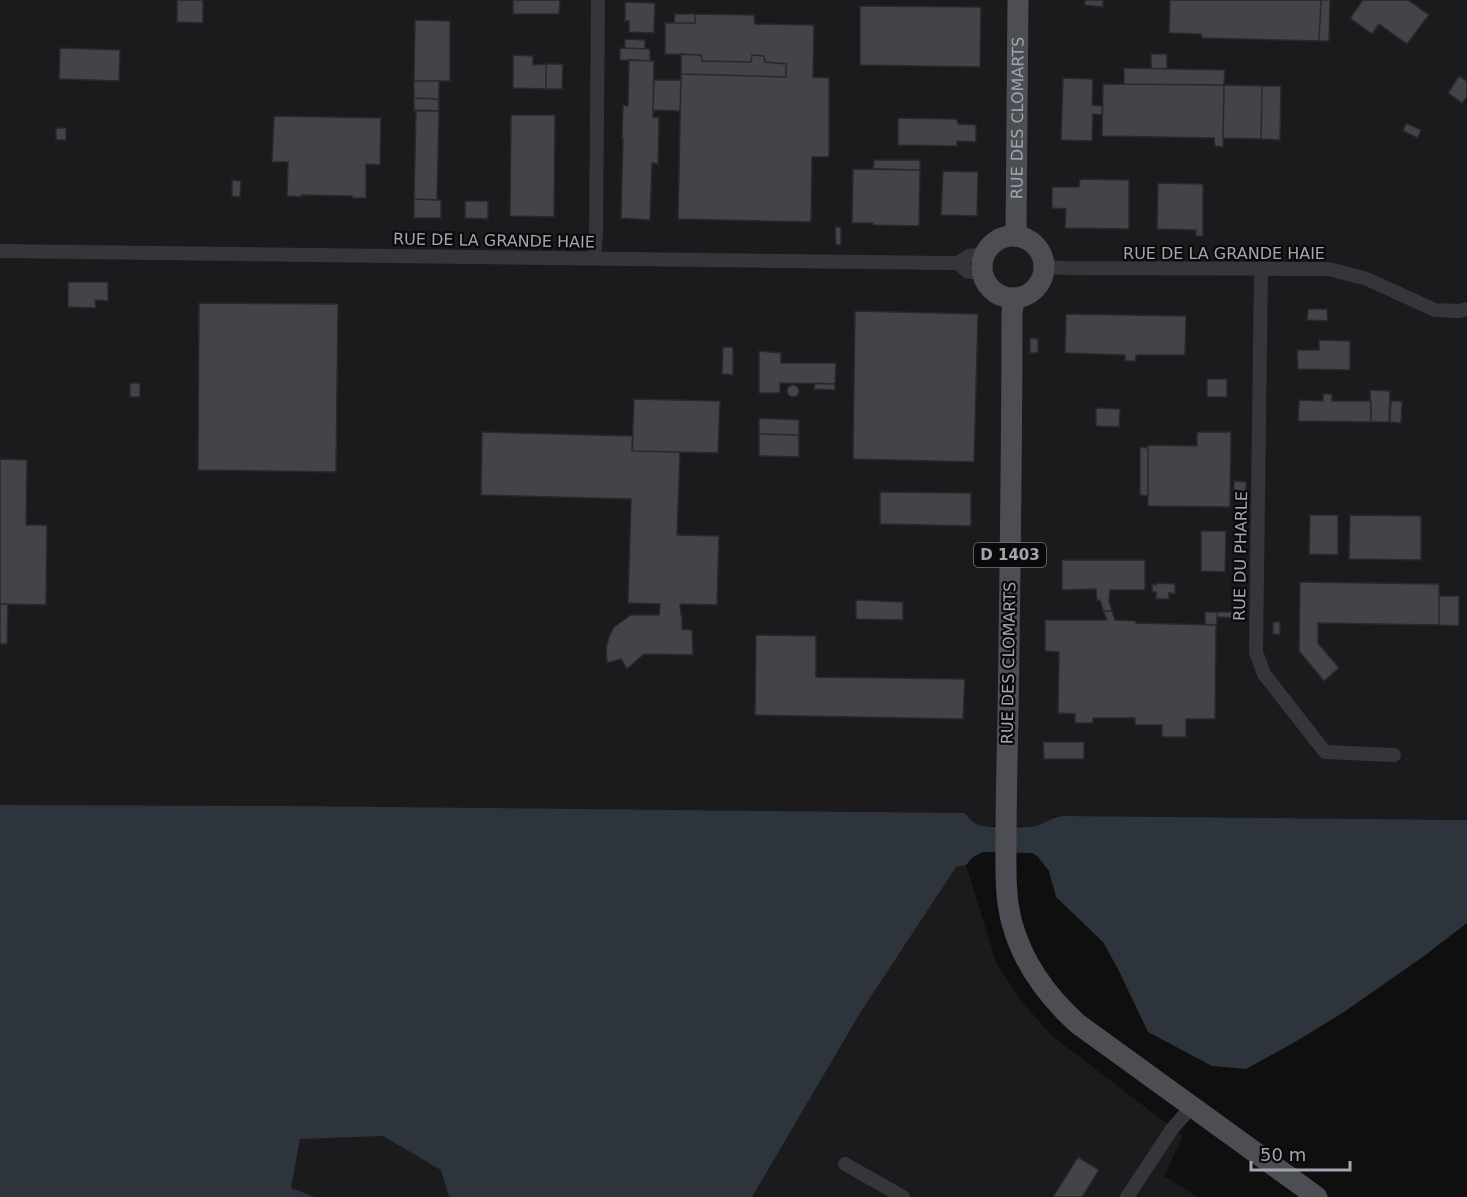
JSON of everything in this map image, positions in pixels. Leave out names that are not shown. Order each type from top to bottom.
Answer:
[{"type":"main road","name":"RUE DES CLOMARTS","points":[[1016,236],[1018,0]]},
{"type":"main road","points":[[1016,236],[1025,238],[1039,249],[1044,267],[1039,284],[1024,296],[1015,298],[998,294],[990,288],[985,281],[984,263],[990,246],[998,240],[1016,236]]},
{"type":"main road","name":"RUE DES CLOMARTS","points":[[1015,298],[1012,311],[1006,812],[1007,895],[1012,924],[1024,955],[1041,984],[1059,1006],[1078,1024],[1192,1106]]},
{"type":"main road","name":"D 1403","points":[[1192,1106],[1317,1197]]},
{"type":"street","points":[[594,258],[598,0]]},
{"type":"street","name":"RUE DE LA GRANDE HAIE","points":[[0,250],[958,262],[969,256],[984,263]]},
{"type":"street","name":"RUE DE LA GRANDE HAIE","points":[[1044,267],[1329,269],[1367,279],[1435,310],[1467,309]]},
{"type":"street","name":"RUE DU PHARLE","points":[[1261,268],[1256,652],[1264,674],[1325,752],[1394,755]]},
{"type":"street","points":[[1126,1197],[1172,1129],[1192,1106]]},
{"type":"street","points":[[845,1164],[903,1197]]},
{"type":"shaded area","points":[[0,0],[1467,0],[1467,820],[1055,816],[1034,827],[990,826],[989,851],[973,857],[966,865],[996,962],[1019,998],[1051,1035],[1183,1136],[1164,1176],[1198,1197],[0,1197]]},
{"type":"shaded area","points":[[0,805],[964,813],[973,822],[990,827],[1036,826],[1061,816],[1467,820],[1467,923],[1344,1012],[1295,1042],[1246,1069],[1212,1066],[1148,1032],[1103,942],[1056,897],[1049,871],[1038,857],[1033,853],[983,852],[973,857],[966,865],[956,867],[860,1013],[752,1197],[449,1197],[441,1170],[383,1136],[300,1139],[291,1188],[315,1197],[0,1197]]},
{"type":"building","points":[[177,0],[203,0],[203,23],[177,22]]},
{"type":"building","points":[[513,0],[560,0],[559,14],[513,14]]},
{"type":"building","points":[[1085,0],[1103,0],[1103,7],[1085,5]]},
{"type":"building","points":[[1170,0],[1321,0],[1319,41],[1202,38],[1201,34],[1169,33]]},
{"type":"building","points":[[1321,0],[1330,0],[1329,41],[1319,41]]},
{"type":"building","points":[[1363,0],[1408,0],[1429,15],[1407,44],[1379,24],[1372,34],[1350,18]]},
{"type":"building","points":[[625,2],[655,3],[654,33],[629,32],[629,21],[625,21]]},
{"type":"building","points":[[860,6],[981,7],[980,67],[860,65]]},
{"type":"building","points":[[675,14],[695,14],[695,23],[674,23]]},
{"type":"building","points":[[695,14],[754,15],[755,24],[814,25],[813,77],[829,78],[829,157],[812,157],[811,222],[678,219],[681,74],[786,77],[786,64],[765,62],[764,56],[752,55],[751,62],[702,61],[701,55],[665,54],[665,23],[695,23]]},
{"type":"building","points":[[415,20],[450,21],[450,81],[414,81]]},
{"type":"building","points":[[625,39],[645,40],[645,49],[625,48]]},
{"type":"building","points":[[60,48],[120,50],[119,81],[59,79]]},
{"type":"building","points":[[620,48],[650,49],[650,61],[620,60]]},
{"type":"building","points":[[681,54],[701,55],[702,61],[751,62],[752,55],[764,56],[765,62],[786,64],[786,77],[681,74]]},
{"type":"building","points":[[1151,54],[1167,54],[1167,69],[1151,69]]},
{"type":"building","points":[[513,55],[533,56],[533,65],[546,64],[546,89],[513,88]]},
{"type":"building","points":[[629,60],[654,61],[653,117],[659,118],[658,164],[652,163],[650,220],[621,218],[623,105],[628,106]]},
{"type":"building","points":[[546,64],[563,64],[562,89],[546,89]]},
{"type":"building","points":[[1124,68],[1225,70],[1224,85],[1124,84]]},
{"type":"building","points":[[1459,76],[1467,81],[1467,97],[1462,103],[1448,93]]},
{"type":"building","points":[[1063,78],[1093,79],[1092,105],[1102,106],[1102,115],[1093,114],[1092,141],[1061,140]]},
{"type":"building","points":[[654,80],[681,80],[680,111],[653,110]]},
{"type":"building","points":[[414,81],[439,81],[439,99],[414,98]]},
{"type":"building","points":[[1103,84],[1224,85],[1223,147],[1215,146],[1214,138],[1102,136]]},
{"type":"building","points":[[1224,85],[1262,86],[1261,139],[1223,138]]},
{"type":"building","points":[[1262,86],[1281,86],[1280,140],[1261,139]]},
{"type":"building","points":[[414,98],[439,99],[439,111],[414,111]]},
{"type":"building","points":[[416,110],[439,111],[437,200],[414,199]]},
{"type":"building","points":[[511,115],[555,115],[554,217],[510,216]]},
{"type":"building","points":[[274,116],[381,118],[380,165],[366,164],[366,198],[287,196],[288,162],[272,162]]},
{"type":"building","points":[[898,118],[957,119],[958,124],[976,125],[976,142],[957,141],[957,146],[898,145]]},
{"type":"building","points":[[1406,123],[1421,130],[1418,138],[1403,131]]},
{"type":"building","points":[[56,128],[66,128],[66,140],[56,140]]},
{"type":"building","points":[[874,160],[920,160],[920,170],[873,169]]},
{"type":"building","points":[[853,169],[920,170],[919,226],[852,223]]},
{"type":"building","points":[[943,171],[978,172],[977,216],[941,215]]},
{"type":"building","points":[[1080,179],[1129,180],[1129,229],[1065,228],[1066,209],[1052,208],[1052,187],[1079,187]]},
{"type":"building","points":[[232,180],[241,181],[240,197],[232,196]]},
{"type":"building","points":[[1158,183],[1203,184],[1203,236],[1196,236],[1196,230],[1157,229]]},
{"type":"building","points":[[414,199],[441,200],[441,218],[414,218]]},
{"type":"building","points":[[465,201],[488,201],[488,219],[465,218]]},
{"type":"building","points":[[835,227],[841,227],[841,245],[836,245]]},
{"type":"building","points":[[68,282],[108,282],[108,301],[95,300],[96,308],[68,307]]},
{"type":"building","points":[[199,303],[338,304],[336,472],[198,470]]},
{"type":"building","points":[[1308,309],[1327,309],[1328,321],[1307,320]]},
{"type":"building","points":[[855,311],[978,314],[974,462],[853,459]]},
{"type":"building","points":[[1066,314],[1186,316],[1185,355],[1136,355],[1136,361],[1125,361],[1125,355],[1065,353]]},
{"type":"building","points":[[1030,338],[1038,339],[1038,353],[1030,353]]},
{"type":"building","points":[[1319,340],[1350,341],[1350,370],[1298,369],[1297,350],[1319,350]]},
{"type":"building","points":[[723,347],[733,347],[733,375],[722,374]]},
{"type":"building","points":[[759,351],[781,353],[781,363],[836,363],[835,384],[780,383],[780,393],[759,393]]},
{"type":"building","points":[[1207,379],[1227,379],[1227,397],[1207,397]]},
{"type":"building","points":[[130,383],[140,383],[140,397],[130,397]]},
{"type":"building","points":[[815,383],[835,384],[835,390],[814,389]]},
{"type":"building","points":[[795,385],[799,391],[795,397],[791,397],[787,389]]},
{"type":"building","points":[[1370,390],[1390,391],[1389,422],[1371,422]]},
{"type":"building","points":[[1323,394],[1332,394],[1332,401],[1371,401],[1371,422],[1298,421],[1299,400],[1323,401]]},
{"type":"building","points":[[634,399],[720,401],[718,453],[632,451]]},
{"type":"building","points":[[1391,401],[1402,401],[1401,423],[1390,422]]},
{"type":"building","points":[[1096,408],[1120,409],[1119,427],[1096,426]]},
{"type":"building","points":[[759,418],[799,420],[799,435],[759,434]]},
{"type":"building","points":[[482,432],[633,436],[632,451],[680,452],[677,535],[719,536],[717,605],[680,604],[682,629],[692,630],[693,655],[644,654],[627,669],[621,659],[607,663],[606,648],[614,627],[631,615],[659,615],[660,604],[628,603],[631,499],[481,495]]},
{"type":"building","points":[[1197,432],[1231,432],[1230,507],[1148,506],[1148,445],[1197,446]]},
{"type":"building","points":[[759,434],[799,435],[799,457],[759,456]]},
{"type":"building","points":[[1140,447],[1148,448],[1148,496],[1140,495]]},
{"type":"building","points":[[0,459],[27,460],[26,525],[47,525],[46,605],[0,604]]},
{"type":"building","points":[[1234,481],[1246,482],[1246,499],[1234,499]]},
{"type":"building","points":[[880,492],[971,493],[971,526],[880,524]]},
{"type":"building","points":[[1310,515],[1338,515],[1338,555],[1309,554]]},
{"type":"building","points":[[1350,515],[1421,516],[1421,560],[1349,559]]},
{"type":"building","points":[[1201,531],[1226,531],[1225,572],[1201,571]]},
{"type":"building","points":[[1062,560],[1145,560],[1145,590],[1110,590],[1109,601],[1112,611],[1103,611],[1100,600],[1097,601],[1096,589],[1062,590]]},
{"type":"building","points":[[1300,582],[1439,584],[1439,625],[1318,623],[1318,643],[1339,668],[1324,681],[1299,651]]},
{"type":"building","points":[[1156,583],[1175,584],[1175,594],[1169,593],[1169,599],[1156,599],[1156,592],[1152,592],[1152,584],[1156,585]]},
{"type":"building","points":[[1439,596],[1459,596],[1459,626],[1439,625]]},
{"type":"building","points":[[856,600],[903,602],[903,620],[856,619]]},
{"type":"building","points":[[0,604],[8,604],[7,644],[0,644]]},
{"type":"building","points":[[1103,611],[1112,611],[1115,620],[1136,621],[1136,623],[1216,625],[1215,719],[1186,719],[1186,737],[1162,737],[1162,725],[1135,725],[1135,718],[1093,718],[1093,723],[1075,723],[1075,714],[1058,713],[1059,652],[1045,651],[1045,620],[1107,620]]},
{"type":"building","points":[[1205,612],[1217,612],[1217,625],[1205,624]]},
{"type":"building","points":[[1217,612],[1235,612],[1235,618],[1217,617]]},
{"type":"building","points":[[1273,622],[1280,622],[1280,635],[1273,634]]},
{"type":"building","points":[[756,635],[816,636],[816,677],[965,679],[963,719],[755,715]]},
{"type":"building","points":[[1043,742],[1084,742],[1084,759],[1044,759]]},
{"type":"building","points":[[1078,1157],[1099,1170],[1082,1197],[1053,1197]]}]
